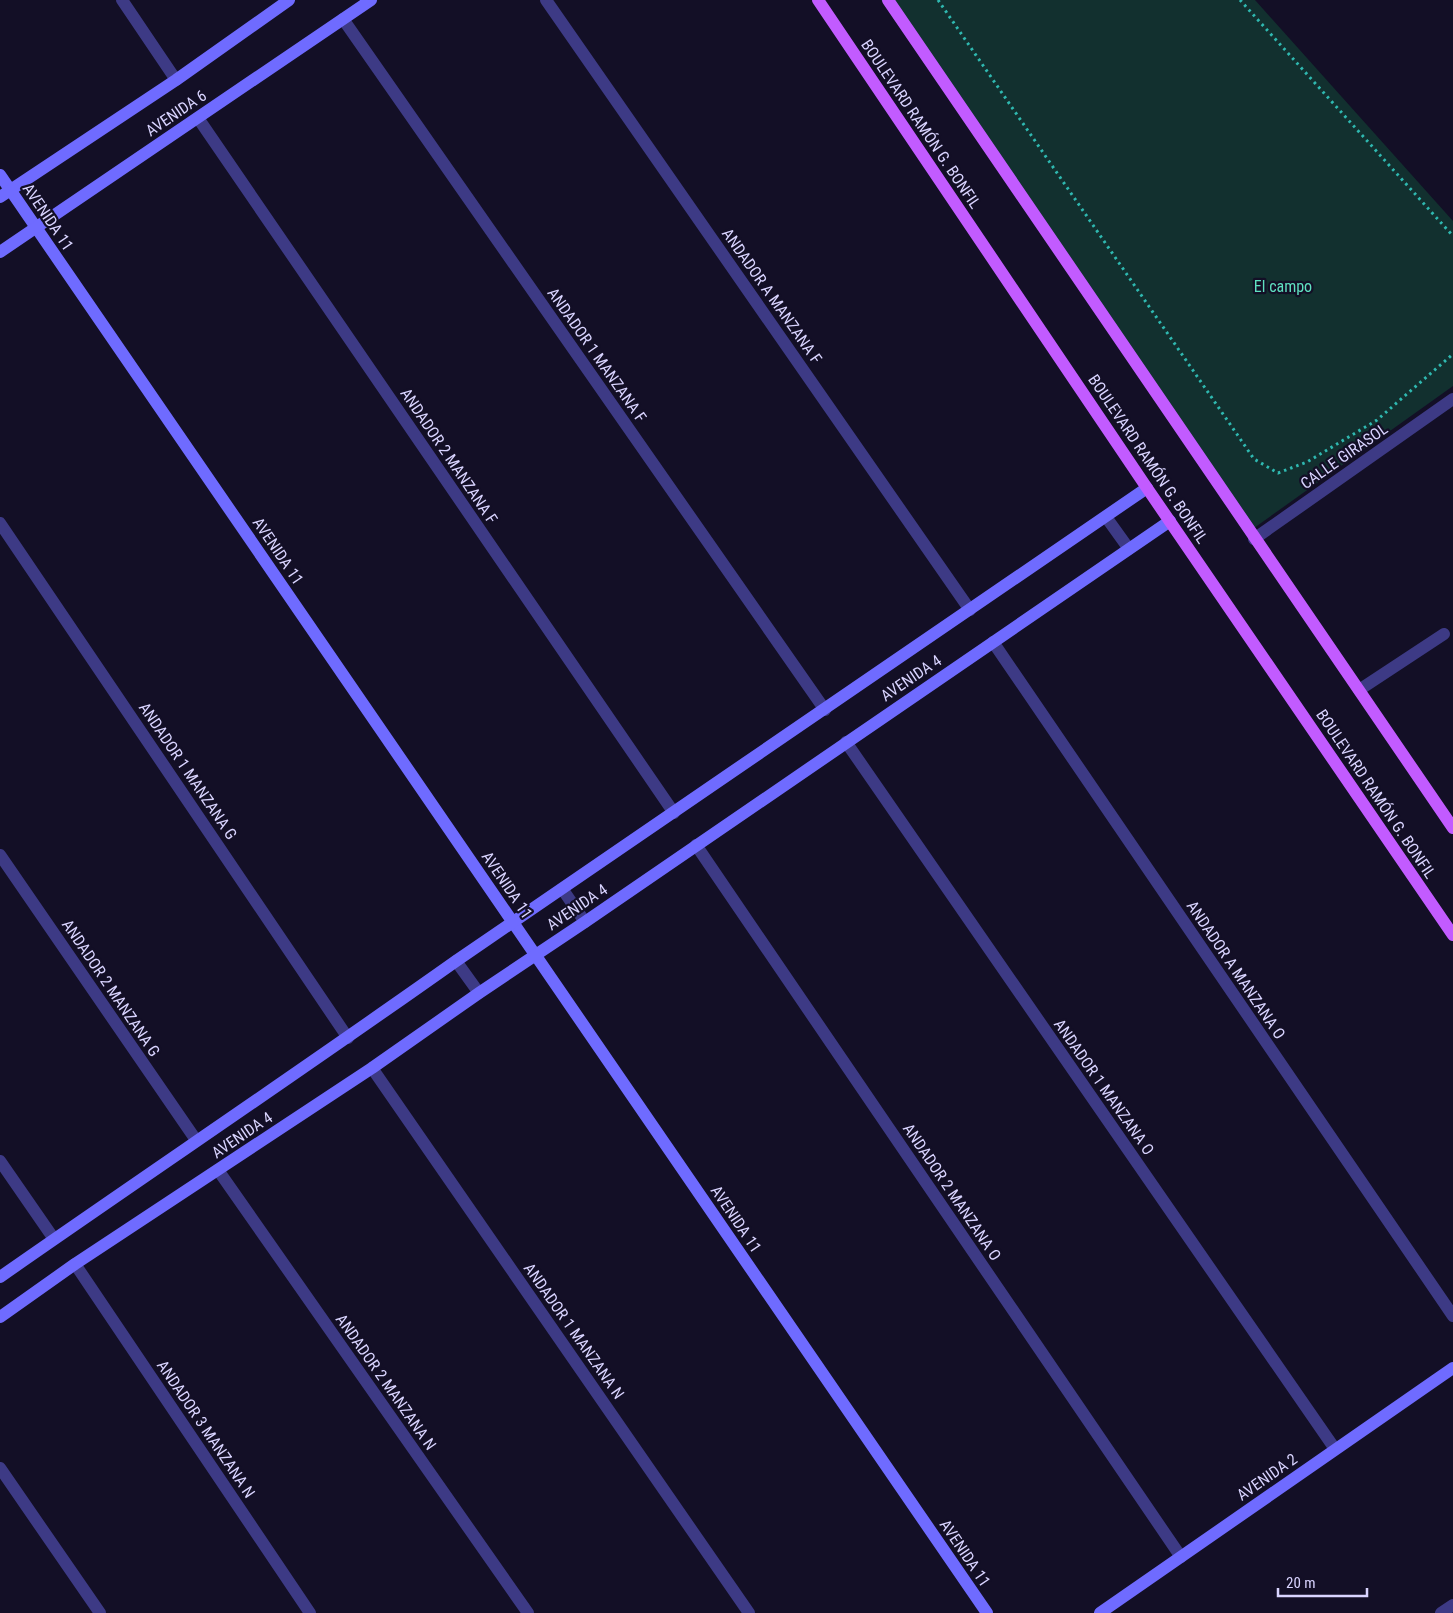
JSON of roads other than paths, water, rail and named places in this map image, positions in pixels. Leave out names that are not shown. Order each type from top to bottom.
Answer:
[{"type":"main road","name":"BOULEVARD RAMÓN G. BONFIL","points":[[818,0],[1147,488],[1453,935]]},
{"type":"main road","points":[[888,0],[1453,828]]},
{"type":"street","points":[[122,0],[176,80]]},
{"type":"street","name":"AVENIDA 6","points":[[5,193],[176,80],[289,0]]},
{"type":"street","name":"AVENIDA 6","points":[[0,252],[371,0]]},
{"type":"street","name":"ANDADOR A MANZANA F","points":[[546,0],[970,610]]},
{"type":"street","name":"ANDADOR 1 MANZANA F","points":[[343,19],[825,710]]},
{"type":"street","name":"ANDADOR 2 MANZANA F","points":[[198,118],[674,813]]},
{"type":"street","name":"AVENIDA 11","points":[[0,175],[5,193],[36,228],[987,1613]]},
{"type":"street","name":"CALLE GIRASOL","points":[[1254,539],[1453,399]]},
{"type":"street","name":"AVENIDA 4","points":[[0,1277],[196,1140],[348,1038],[456,961],[563,890],[1147,488]]},
{"type":"street","points":[[1106,517],[1129,549]]},
{"type":"street","name":"AVENIDA 4","points":[[0,1318],[75,1264],[372,1068],[1170,521]]},
{"type":"street","name":"ANDADOR 1 MANZANA G","points":[[0,523],[348,1038]]},
{"type":"street","points":[[1358,690],[1444,634]]},
{"type":"street","name":"ANDADOR A MANZANA O","points":[[993,642],[1453,1316]]},
{"type":"street","name":"ANDADOR 1 MANZANA O","points":[[846,742],[1335,1449]]},
{"type":"street","name":"ANDADOR 2 MANZANA O","points":[[696,846],[1181,1557]]},
{"type":"street","name":"ANDADOR 2 MANZANA G","points":[[0,855],[196,1140]]},
{"type":"street","points":[[563,890],[585,922]]},
{"type":"street","points":[[456,961],[479,993]]},
{"type":"street","name":"ANDADOR 1 MANZANA N","points":[[372,1068],[749,1613]]},
{"type":"street","points":[[0,1161],[54,1239]]},
{"type":"street","name":"ANDADOR 2 MANZANA N","points":[[218,1170],[528,1613]]},
{"type":"street","name":"ANDADOR 3 MANZANA N","points":[[75,1264],[310,1613]]},
{"type":"street","name":"AVENIDA 2","points":[[1100,1613],[1453,1368]]},
{"type":"street","points":[[0,1468],[100,1613]]},
{"type":"street","points":[[1441,1613],[1453,1605]]},
{"type":"park label","name":"El campo","points":[[1283,286]]}]
